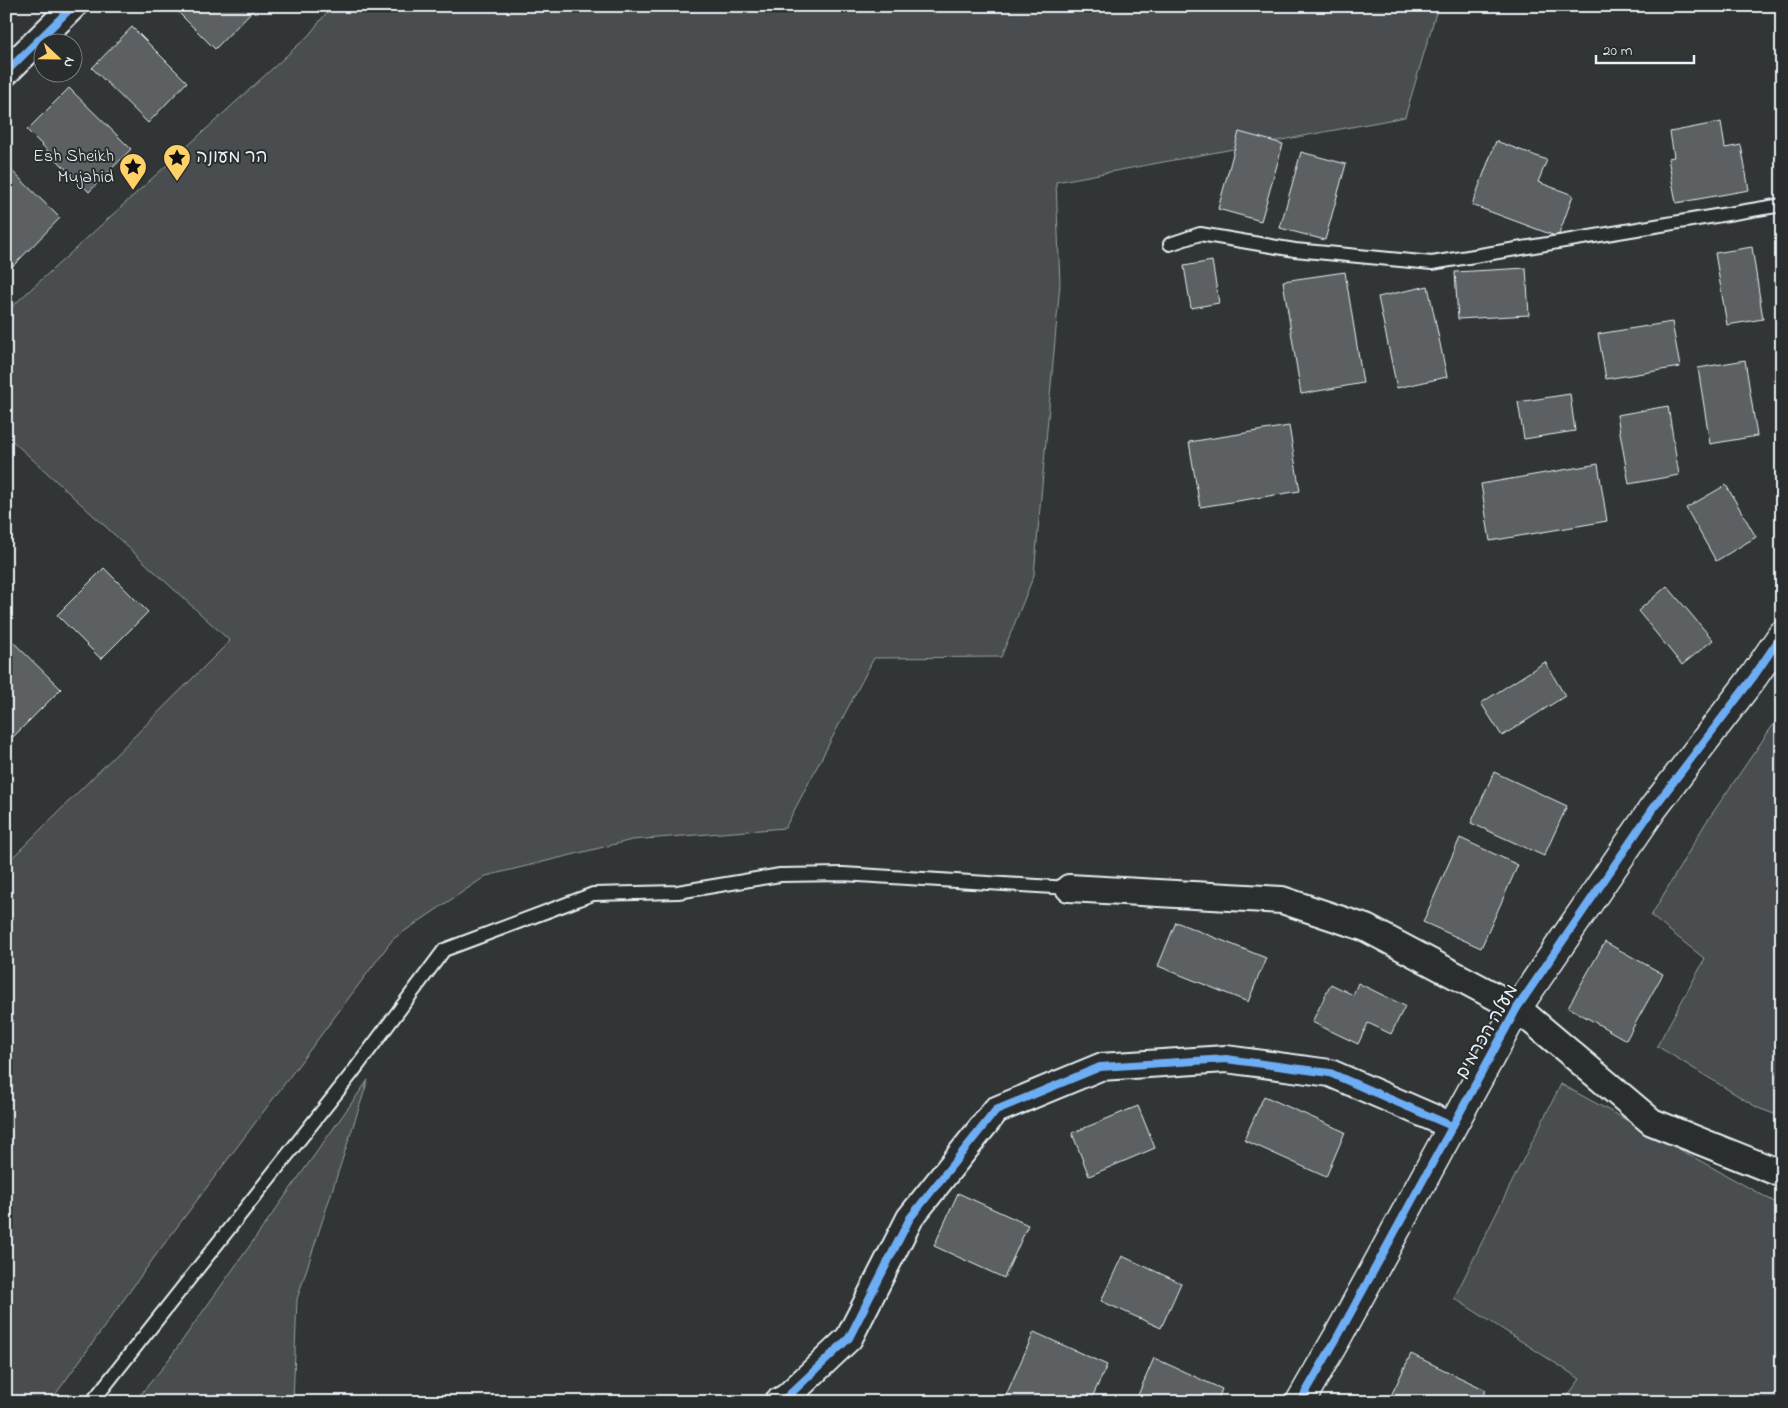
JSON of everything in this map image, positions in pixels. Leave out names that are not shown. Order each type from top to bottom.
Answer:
[{"type":"street","points":[[6,72],[73,6]]},
{"type":"street","name":"מעלה הכרמים","points":[[1300,1402],[1517,1008],[1652,810],[1754,676],[1782,635]]},
{"type":"street","name":"מעלה הכרמים","points":[[1754,676],[1782,654]]},
{"type":"street","points":[[1069,888],[1282,900],[1366,928],[1517,1008],[1652,1122],[1782,1174]]},
{"type":"street","points":[[778,1402],[787,1397],[849,1338],[910,1218],[996,1110],[1100,1067],[1226,1059],[1330,1073],[1452,1126]]},
{"type":"lane","points":[[1170,244],[1200,234],[1295,250],[1432,263],[1782,205]]},
{"type":"lane","points":[[92,1402],[347,1080],[444,950],[593,894],[678,892],[780,875],[843,874],[1069,888]]},
{"type":"shaded area","points":[[332,6],[1438,6],[1405,117],[1056,182],[1060,284],[1034,575],[1001,657],[874,658],[785,828],[632,840],[486,876],[393,939],[153,1259],[50,1402],[6,1402],[6,864],[230,641],[6,435],[6,312],[308,36]]},
{"type":"shaded area","points":[[1782,712],[1782,1117],[1758,1108],[1657,1046],[1705,959],[1651,916],[1705,824]]},
{"type":"shaded area","points":[[368,1080],[297,1299],[293,1402],[134,1402],[164,1366]]},
{"type":"shaded area","points":[[1561,1084],[1782,1206],[1782,1402],[1563,1402],[1580,1379],[1454,1298]]},
{"type":"building","points":[[172,6],[257,6],[215,49]]},
{"type":"building","points":[[132,27],[187,82],[148,123],[92,68]]},
{"type":"building","points":[[69,88],[131,149],[89,192],[27,130]]},
{"type":"building","points":[[1721,122],[1725,148],[1741,145],[1749,190],[1676,203],[1668,158],[1674,157],[1670,132]]},
{"type":"building","points":[[1239,132],[1283,144],[1261,221],[1218,209]]},
{"type":"building","points":[[1496,141],[1547,160],[1538,182],[1573,195],[1558,237],[1472,205]]},
{"type":"building","points":[[1301,152],[1346,164],[1325,240],[1280,228]]},
{"type":"building","points":[[6,165],[60,218],[13,266],[6,260]]},
{"type":"building","points":[[1752,247],[1763,319],[1727,325],[1715,253]]},
{"type":"building","points":[[1212,261],[1219,303],[1191,308],[1184,266]]},
{"type":"building","points":[[1526,268],[1529,315],[1458,319],[1455,272]]},
{"type":"building","points":[[1345,272],[1363,383],[1301,394],[1283,281]]},
{"type":"building","points":[[1428,286],[1447,377],[1397,388],[1378,297]]},
{"type":"building","points":[[1672,322],[1680,367],[1606,379],[1598,334]]},
{"type":"building","points":[[1745,360],[1757,436],[1710,444],[1698,368]]},
{"type":"building","points":[[1570,394],[1575,431],[1524,439],[1518,402]]},
{"type":"building","points":[[1668,406],[1679,475],[1629,484],[1617,415]]},
{"type":"building","points":[[1289,426],[1300,491],[1200,507],[1189,442]]},
{"type":"building","points":[[1598,464],[1607,521],[1490,541],[1481,484]]},
{"type":"building","points":[[1726,485],[1756,537],[1716,561],[1686,508]]},
{"type":"building","points":[[104,568],[148,612],[101,659],[57,615]]},
{"type":"building","points":[[1667,586],[1713,640],[1682,665],[1638,611]]},
{"type":"building","points":[[6,635],[61,689],[13,737],[6,730]]},
{"type":"building","points":[[1545,662],[1565,696],[1502,736],[1481,703]]},
{"type":"building","points":[[1494,772],[1567,806],[1544,856],[1471,823]]},
{"type":"building","points":[[1460,838],[1518,865],[1481,948],[1423,922]]},
{"type":"building","points":[[1176,922],[1266,958],[1248,1002],[1158,966]]},
{"type":"building","points":[[1605,942],[1663,974],[1626,1040],[1568,1007]]},
{"type":"building","points":[[1358,983],[1405,1006],[1391,1034],[1368,1023],[1358,1044],[1312,1022],[1331,984],[1353,995]]},
{"type":"building","points":[[1264,1096],[1345,1132],[1326,1177],[1244,1140]]},
{"type":"building","points":[[1138,1106],[1155,1148],[1089,1176],[1072,1133]]},
{"type":"building","points":[[958,1193],[1028,1225],[1004,1278],[934,1246]]},
{"type":"building","points":[[1122,1256],[1181,1283],[1161,1328],[1101,1301]]},
{"type":"building","points":[[1034,1332],[1107,1365],[1090,1402],[1003,1402]]},
{"type":"building","points":[[1411,1354],[1486,1390],[1480,1402],[1388,1402]]},
{"type":"building","points":[[1154,1358],[1222,1389],[1217,1402],[1135,1402]]},
{"type":"cycle path","points":[[6,72],[73,6]]},
{"type":"cycle path","points":[[1300,1402],[1517,1008],[1652,810],[1754,676],[1782,635]]},
{"type":"cycle path","points":[[778,1402],[787,1397],[849,1338],[910,1218],[996,1110],[1100,1067],[1226,1059],[1330,1073],[1452,1126]]},
{"type":"place","name":"הר מעונה","points":[[177,182]]},
{"type":"place","name":"Esh Sheikh Mujahid","points":[[133,191]]}]
